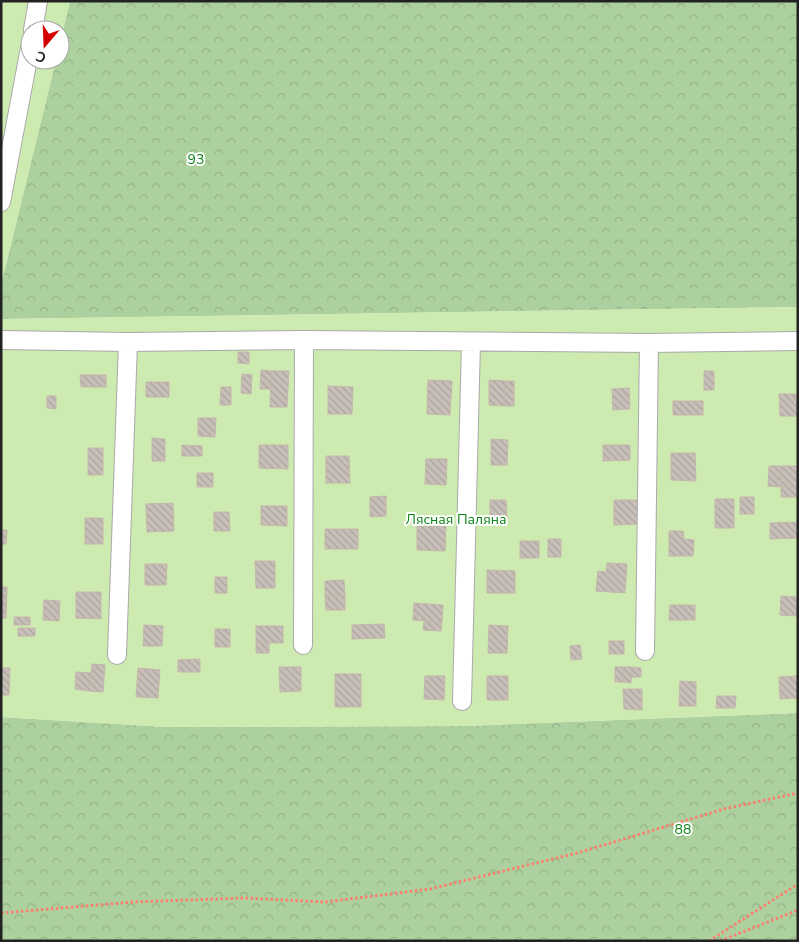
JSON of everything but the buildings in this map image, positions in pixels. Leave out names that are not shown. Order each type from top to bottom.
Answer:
[{"type":"street","points":[[35,20],[38,1]]},
{"type":"street","points":[[1,202],[26,70]]},
{"type":"street","points":[[1,340],[649,343],[798,341]]},
{"type":"street","points":[[304,340],[304,645]]},
{"type":"street","points":[[118,655],[128,342]]},
{"type":"street","points":[[462,701],[471,342]]},
{"type":"street","points":[[645,651],[649,343]]},
{"type":"path","points":[[1,913],[133,902],[244,898],[325,902],[430,889],[577,853],[724,809],[798,793]]},
{"type":"path","points":[[709,941],[798,884]]},
{"type":"path","points":[[720,941],[798,910]]},
{"type":"green space","points":[[1,1],[70,1],[65,20],[20,20],[20,70],[54,70],[1,285]]},
{"type":"green space","name":"93","points":[[70,1],[798,1],[798,307],[1,319],[1,285],[54,70],[70,70],[70,20],[65,20]]},
{"type":"green space","name":"Лясная Паляна","points":[[798,307],[798,713],[465,726],[166,727],[1,717],[1,319]]},
{"type":"green space","name":"88","points":[[798,713],[798,941],[1,941],[1,717],[166,727],[465,726]]}]
